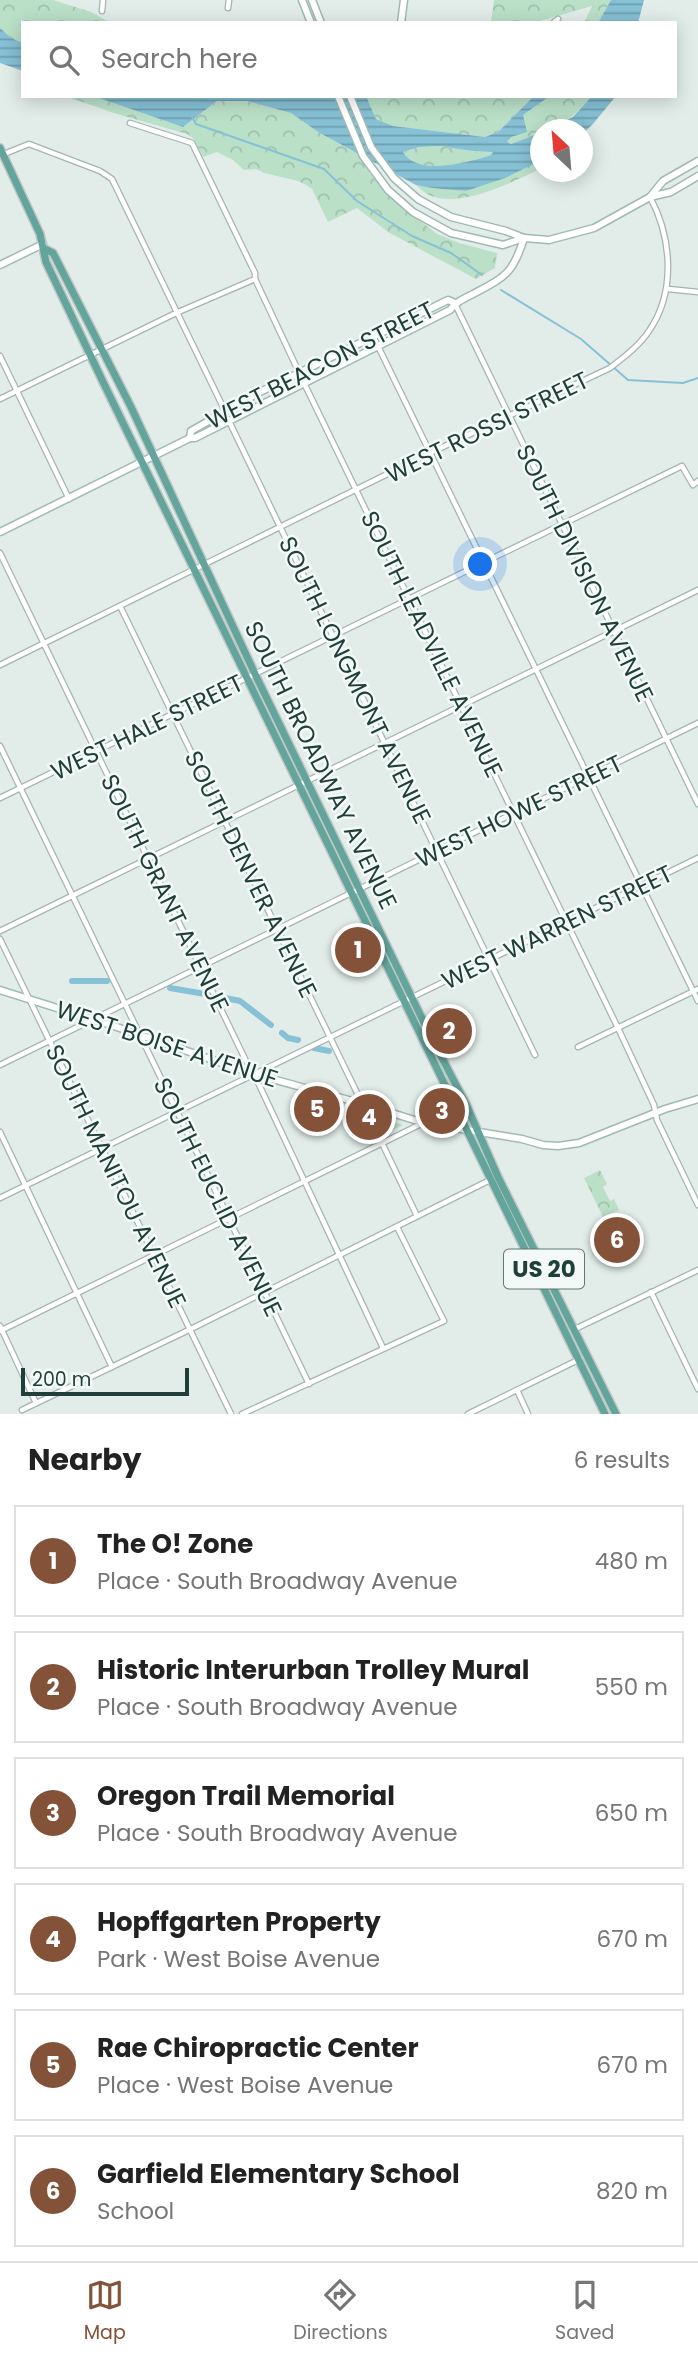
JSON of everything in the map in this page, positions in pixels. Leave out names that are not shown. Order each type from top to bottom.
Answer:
[{"type":"main road","name":"SOUTH BROADWAY AVENUE","points":[[1,151],[40,234],[46,262],[403,1002],[466,1130],[574,1329],[616,1414]]},
{"type":"main road","name":"SOUTH BROADWAY AVENUE","points":[[44,247],[53,253],[154,456],[255,674],[466,1102],[494,1178],[605,1414]]},
{"type":"street","points":[[102,10],[103,0]]},
{"type":"street","points":[[228,8],[229,0]]},
{"type":"street","points":[[302,0],[310,21]]},
{"type":"street","points":[[312,0],[320,21]]},
{"type":"street","points":[[401,21],[404,0]]},
{"type":"street","points":[[339,98],[363,156],[388,190],[413,212],[451,233],[503,245],[524,238]]},
{"type":"street","points":[[351,98],[371,147],[394,178],[418,199],[451,218],[524,238],[550,240],[594,228],[650,197],[671,192],[698,176]]},
{"type":"street","name":"SOUTH LEADVILLE AVENUE","points":[[130,123],[192,143],[255,272],[255,279],[299,373],[618,1028],[698,1205]]},
{"type":"street","points":[[1,151],[29,144],[100,171],[112,179],[225,411]]},
{"type":"street","points":[[650,197],[663,181],[698,161]]},
{"type":"street","name":"WEST ROSSI STREET","points":[[0,665],[430,453],[604,371],[621,360],[650,330],[668,289],[668,246],[650,197]]},
{"type":"street","name":"WEST BEACON STREET","points":[[0,532],[450,310],[455,303],[510,272],[524,238]]},
{"type":"street","points":[[0,265],[44,247]]},
{"type":"street","points":[[0,399],[176,313],[255,279]]},
{"type":"street","points":[[668,289],[698,292]]},
{"type":"street","name":"WEST BEACON STREET","points":[[190,438],[191,430],[299,373],[448,300],[455,303]]},
{"type":"street","name":"SOUTH DIVISION AVENUE","points":[[455,303],[698,804]]},
{"type":"street","points":[[373,336],[641,885],[696,990],[698,1001]]},
{"type":"street","points":[[0,356],[69,499]]},
{"type":"street","name":"SOUTH LONGMONT AVENUE","points":[[229,420],[535,1055]]},
{"type":"street","name":"WEST HALE STREET","points":[[0,798],[682,466],[693,485],[698,481]]},
{"type":"street","name":"SOUTH GRANT AVENUE","points":[[0,553],[254,1074],[383,1348]]},
{"type":"street","points":[[0,931],[698,590]]},
{"type":"street","name":"SOUTH DENVER AVENUE","points":[[120,606],[363,1104]]},
{"type":"street","name":"WEST HOWE STREET","points":[[0,1065],[698,723]]},
{"type":"street","name":"SOUTH EUCLID AVENUE","points":[[0,746],[309,1384]]},
{"type":"street","name":"WEST WARREN STREET","points":[[0,1198],[698,858]]},
{"type":"street","name":"SOUTH MANITOU AVENUE","points":[[0,939],[231,1414]]},
{"type":"street","name":"WEST BOISE AVENUE","points":[[0,990],[254,1074],[424,1123],[543,1145],[566,1146],[593,1139],[698,1099]]},
{"type":"street","points":[[579,1047],[696,990]]},
{"type":"street","points":[[36,1403],[1,1329],[424,1123]]},
{"type":"street","points":[[0,1132],[112,1367]]},
{"type":"street","points":[[382,1143],[417,1216]]},
{"type":"street","points":[[22,1410],[190,1330],[494,1178]]},
{"type":"street","points":[[242,1414],[444,1321],[397,1227]]},
{"type":"street","points":[[566,1334],[698,1269]]},
{"type":"street","points":[[651,1292],[698,1389]]},
{"type":"street","points":[[468,1414],[587,1356]]},
{"type":"street","points":[[517,1390],[528,1414]]},
{"type":"green space","points":[[0,0],[53,0],[91,12],[107,21],[21,21],[21,42],[11,38],[0,28]]},
{"type":"green space","points":[[494,0],[611,0],[599,21],[585,21],[592,6],[540,21],[491,21]]},
{"type":"green space","points":[[71,98],[99,98],[183,127],[217,101],[247,101],[291,113],[318,132],[357,153],[370,174],[392,199],[437,234],[497,253],[495,268],[476,279],[388,232],[357,208],[328,222],[312,189],[298,181],[256,169],[244,170],[233,160],[217,152],[203,157],[193,138],[187,134]]},
{"type":"green space","points":[[367,98],[532,98],[498,132],[485,137],[393,126],[376,119]]},
{"type":"green space","points":[[547,98],[590,98],[568,119],[530,119],[530,137],[511,144],[507,142],[523,115]]},
{"type":"green space","points":[[440,146],[493,152],[470,161],[432,166],[410,160],[403,152],[419,147]]},
{"type":"green space","points":[[530,165],[530,174],[501,187],[455,199],[427,194],[416,185],[466,191]]},
{"type":"green space","points":[[355,1109],[403,1125],[371,1140]]},
{"type":"green space","points":[[600,1170],[607,1184],[603,1187],[610,1201],[614,1199],[619,1210],[610,1214],[611,1218],[605,1221],[584,1178]]},
{"type":"water","points":[[611,0],[644,0],[639,21],[599,21]]},
{"type":"water","points":[[0,28],[11,38],[21,42],[21,70],[0,63]]},
{"type":"water","points":[[99,98],[367,98],[376,119],[393,126],[485,137],[498,132],[532,98],[547,98],[523,115],[527,132],[511,137],[507,142],[511,144],[530,137],[530,166],[505,178],[466,191],[416,185],[318,132],[291,113],[247,101],[217,101],[183,127]],"holes":[[[440,146],[493,152],[491,155],[444,166],[420,164],[410,160],[403,152],[419,147]]]},
{"type":"water","points":[[590,98],[614,98],[593,124],[593,119],[569,119]]},
{"type":"waterway","points":[[192,117],[196,124],[324,169],[357,201],[412,236],[451,253],[482,275]]},
{"type":"waterway","points":[[501,290],[581,339],[628,380],[683,383],[698,378]]},
{"type":"waterway","points":[[72,981],[107,981]]},
{"type":"waterway","points":[[170,988],[205,994]]},
{"type":"waterway","points":[[220,997],[240,1001],[271,1025]]},
{"type":"waterway","points":[[282,1033],[288,1038],[298,1040]]},
{"type":"waterway","points":[[314,1048],[329,1051]]},
{"type":"place","name":"The O! Zone","points":[[358,950]]},
{"type":"place","name":"Historic Interurban Trolley Mural","points":[[449,1031]]},
{"type":"place","name":"Rae Chiropractic Center","points":[[317,1109]]},
{"type":"place","name":"Oregon Trail Memorial","points":[[442,1111]]},
{"type":"place","name":"Hopffgarten Property","points":[[369,1117]]},
{"type":"place","name":"Garfield Elementary School","points":[[617,1240]]}]
